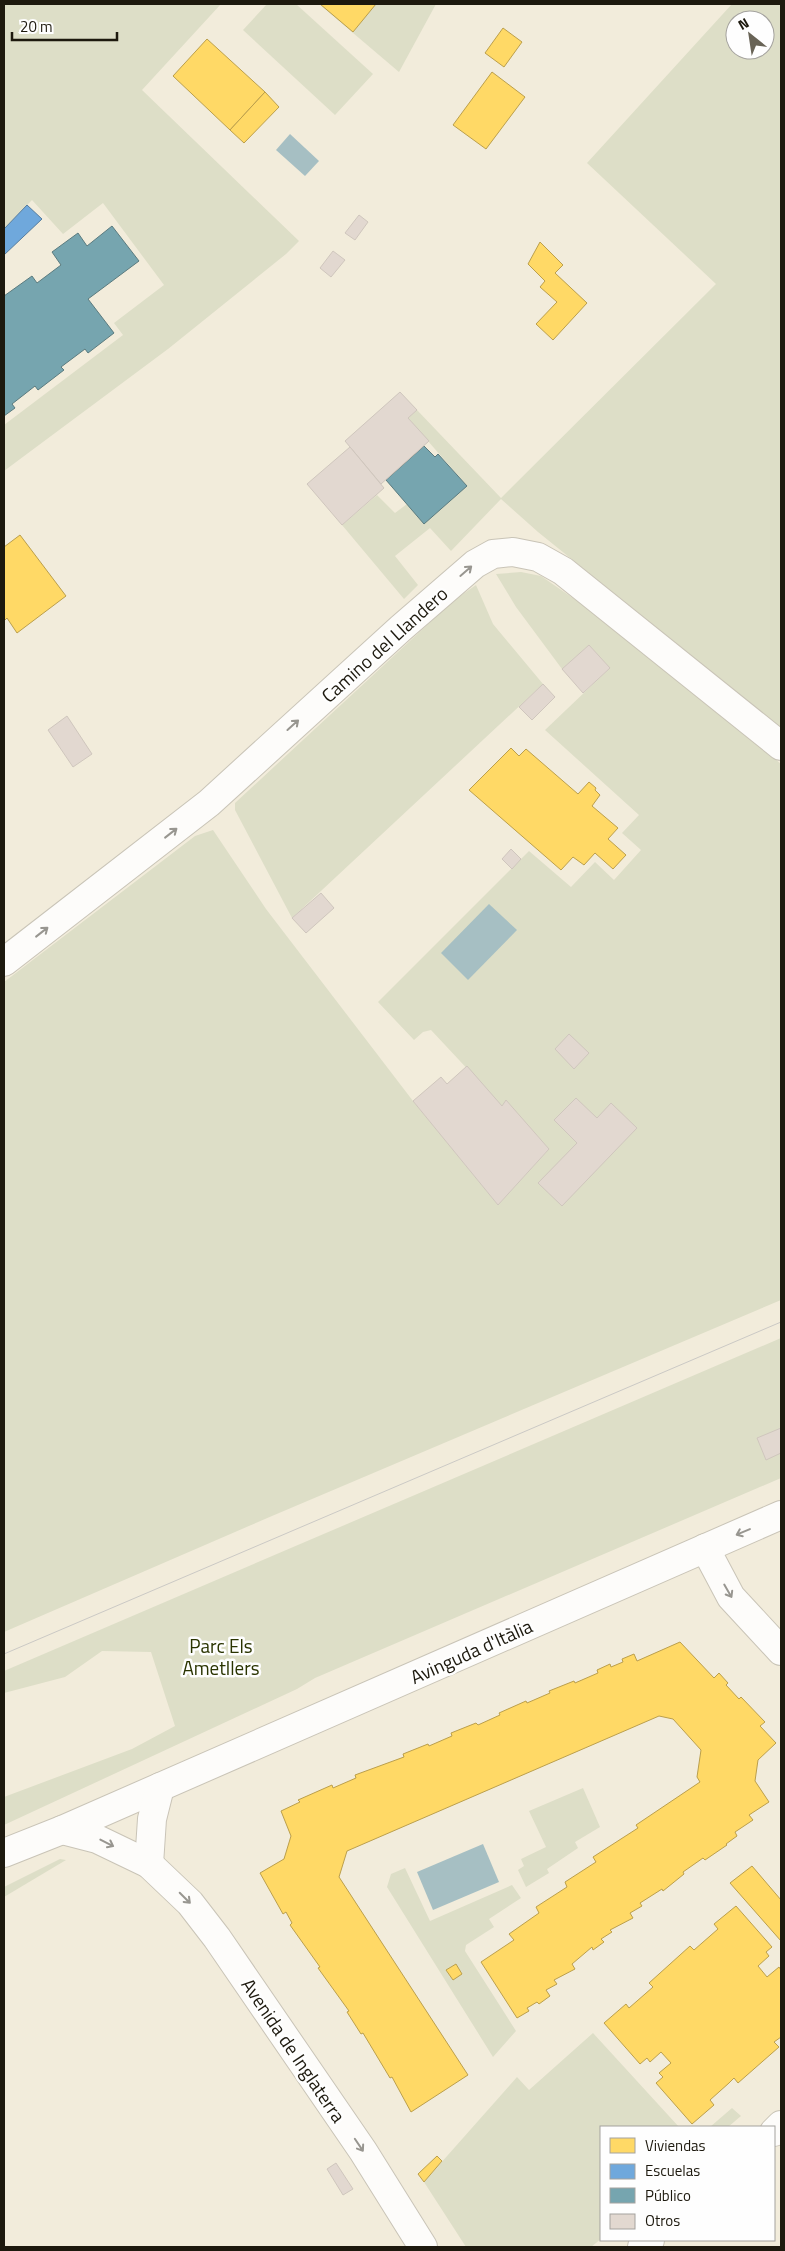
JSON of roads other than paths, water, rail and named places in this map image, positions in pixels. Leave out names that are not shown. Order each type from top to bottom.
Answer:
[{"type":"street","name":"Camino del Llandero","points":[[4,962],[209,803],[428,604],[475,564],[493,554],[513,552],[538,557],[563,571],[781,746]]},
{"type":"street","name":"Avinguda d'Itàlia","points":[[4,1853],[62,1830],[781,1515]]},
{"type":"street","points":[[705,1548],[731,1596],[781,1651]]},
{"type":"street","points":[[149,1864],[152,1819],[160,1787]]},
{"type":"street","name":"Avenida de Inglaterra","points":[[62,1830],[97,1839],[149,1864],[190,1903],[217,1938],[377,2171],[423,2247]]},
{"type":"water","points":[[290,134],[319,161],[305,176],[276,150]]},
{"type":"water","points":[[489,904],[517,930],[468,980],[441,953]]},
{"type":"water","points":[[483,1844],[499,1882],[433,1910],[417,1872]]},
{"type":"tram line","points":[[4,1654],[781,1322]]},
{"type":"park label","name":"Parc Els Ametllers","points":[[221,1656]]}]
